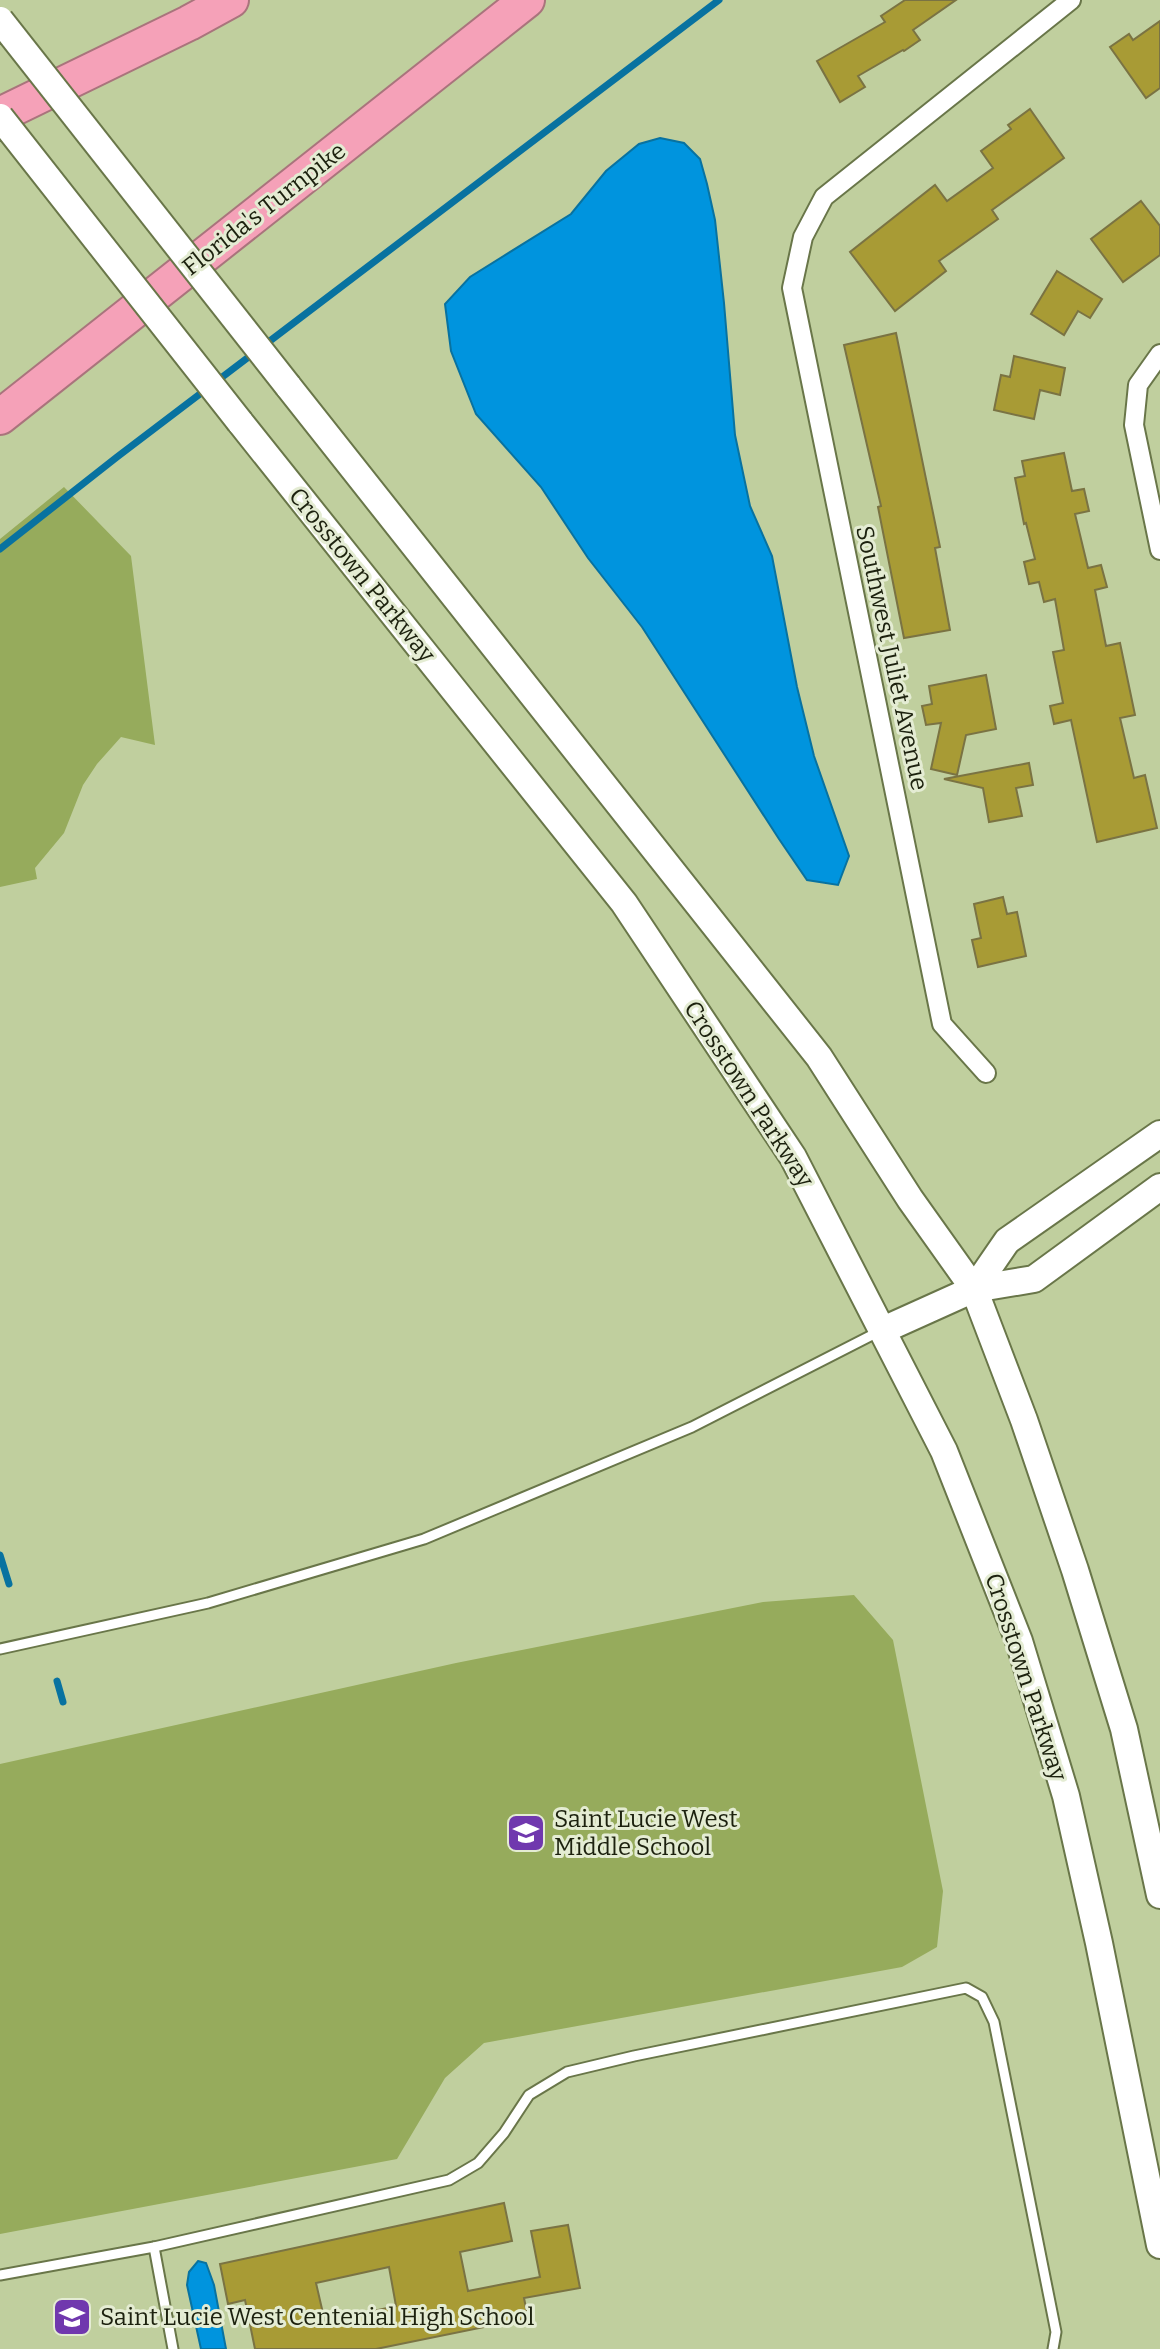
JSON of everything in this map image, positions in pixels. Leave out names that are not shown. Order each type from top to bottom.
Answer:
[{"type":"highway","points":[[0,116],[231,0]]},
{"type":"highway","name":"Florida's Turnpike","points":[[0,417],[527,0]]},
{"type":"main road","points":[[0,20],[819,1057],[910,1199],[974,1289],[1024,1420],[1124,1729],[1160,1895]]},
{"type":"main road","name":"Crosstown Parkway","points":[[0,116],[624,903],[793,1157],[944,1451],[1019,1641],[1066,1796],[1160,2245]]},
{"type":"main road","points":[[974,1289],[1007,1241],[1160,1134]]},
{"type":"main road","points":[[883,1330],[974,1289],[1034,1279],[1160,1187]]},
{"type":"street","name":"Southwest Juliet Avenue","points":[[986,1073],[942,1024],[792,288],[803,237],[824,197],[1071,0]]},
{"type":"street","points":[[1160,354],[1138,385],[1134,425],[1160,550]]},
{"type":"lane","points":[[0,1649],[208,1603],[424,1539],[692,1427],[883,1330]]},
{"type":"lane","points":[[0,2275],[154,2247],[449,2180],[478,2163],[504,2133],[529,2095],[567,2072],[966,1988],[982,1997],[994,2022],[1056,2332],[1053,2349]]},
{"type":"lane","points":[[154,2247],[173,2349]]},
{"type":"green space","points":[[64,487],[131,556],[155,745],[121,737],[83,785],[64,833],[35,868],[37,879],[0,887],[0,539]]},
{"type":"green space","points":[[854,1595],[893,1640],[943,1891],[937,1947],[902,1967],[484,2043],[445,2078],[397,2159],[0,2234],[0,1764],[456,1663],[763,1602]]},
{"type":"water","points":[[660,138],[684,143],[700,159],[707,184],[715,220],[735,435],[750,506],[772,556],[797,687],[814,756],[849,856],[838,885],[807,880],[642,627],[588,558],[541,487],[476,414],[451,351],[445,304],[470,277],[571,214],[606,171],[639,144]]},
{"type":"water","points":[[198,2261],[206,2263],[214,2285],[226,2349],[201,2349],[187,2285],[189,2272]]},
{"type":"building","points":[[905,0],[956,0],[913,30],[920,40],[858,76],[865,87],[840,102],[817,61],[885,22],[881,16]]},
{"type":"building","points":[[1160,21],[1160,88],[1146,98],[1110,47],[1129,34],[1133,40]]},
{"type":"building","points":[[1030,109],[1064,158],[992,210],[998,219],[939,261],[946,271],[895,311],[850,252],[935,185],[947,201],[993,168],[981,151],[1011,129],[1008,125]]},
{"type":"building","points":[[1141,201],[1160,226],[1160,255],[1123,282],[1091,239]]},
{"type":"building","points":[[1057,271],[1102,299],[1090,318],[1078,311],[1064,335],[1031,314]]},
{"type":"building","points":[[896,333],[940,547],[935,548],[950,630],[904,638],[878,507],[881,506],[844,345]]},
{"type":"building","points":[[1014,356],[1065,368],[1060,395],[1040,390],[1034,419],[994,410],[1001,375],[1010,377]]},
{"type":"building","points":[[1064,453],[1072,491],[1084,489],[1089,511],[1075,514],[1088,568],[1101,565],[1107,587],[1095,590],[1106,646],[1120,643],[1135,715],[1120,718],[1134,778],[1145,775],[1157,828],[1097,842],[1071,720],[1054,724],[1050,706],[1063,703],[1053,652],[1064,650],[1055,599],[1044,602],[1039,582],[1029,584],[1024,562],[1035,559],[1015,478],[1025,476],[1022,461]]},
{"type":"building","points":[[986,675],[996,729],[966,735],[957,775],[931,769],[941,723],[926,725],[922,706],[932,704],[929,686]]},
{"type":"building","points":[[1029,763],[1033,785],[1016,788],[1022,816],[989,822],[983,788],[944,779]]},
{"type":"building","points":[[1003,897],[1007,914],[1017,912],[1026,956],[978,967],[972,940],[981,938],[974,904]]},
{"type":"building","points":[[504,2203],[512,2241],[460,2252],[468,2291],[540,2277],[531,2231],[568,2225],[580,2288],[524,2298],[528,2318],[376,2349],[255,2349],[245,2300],[228,2304],[220,2264]],"holes":[[[389,2267],[396,2306],[325,2322],[316,2283]]]},
{"type":"waterway","points":[[0,549],[719,0]]},
{"type":"waterway","points":[[0,1555],[9,1584]]},
{"type":"waterway","points":[[57,1681],[63,1702]]},
{"type":"place","name":"Saint Lucie West Middle School","points":[[526,1833]]},
{"type":"place","name":"Saint Lucie West Centenial High School","points":[[72,2317]]}]
